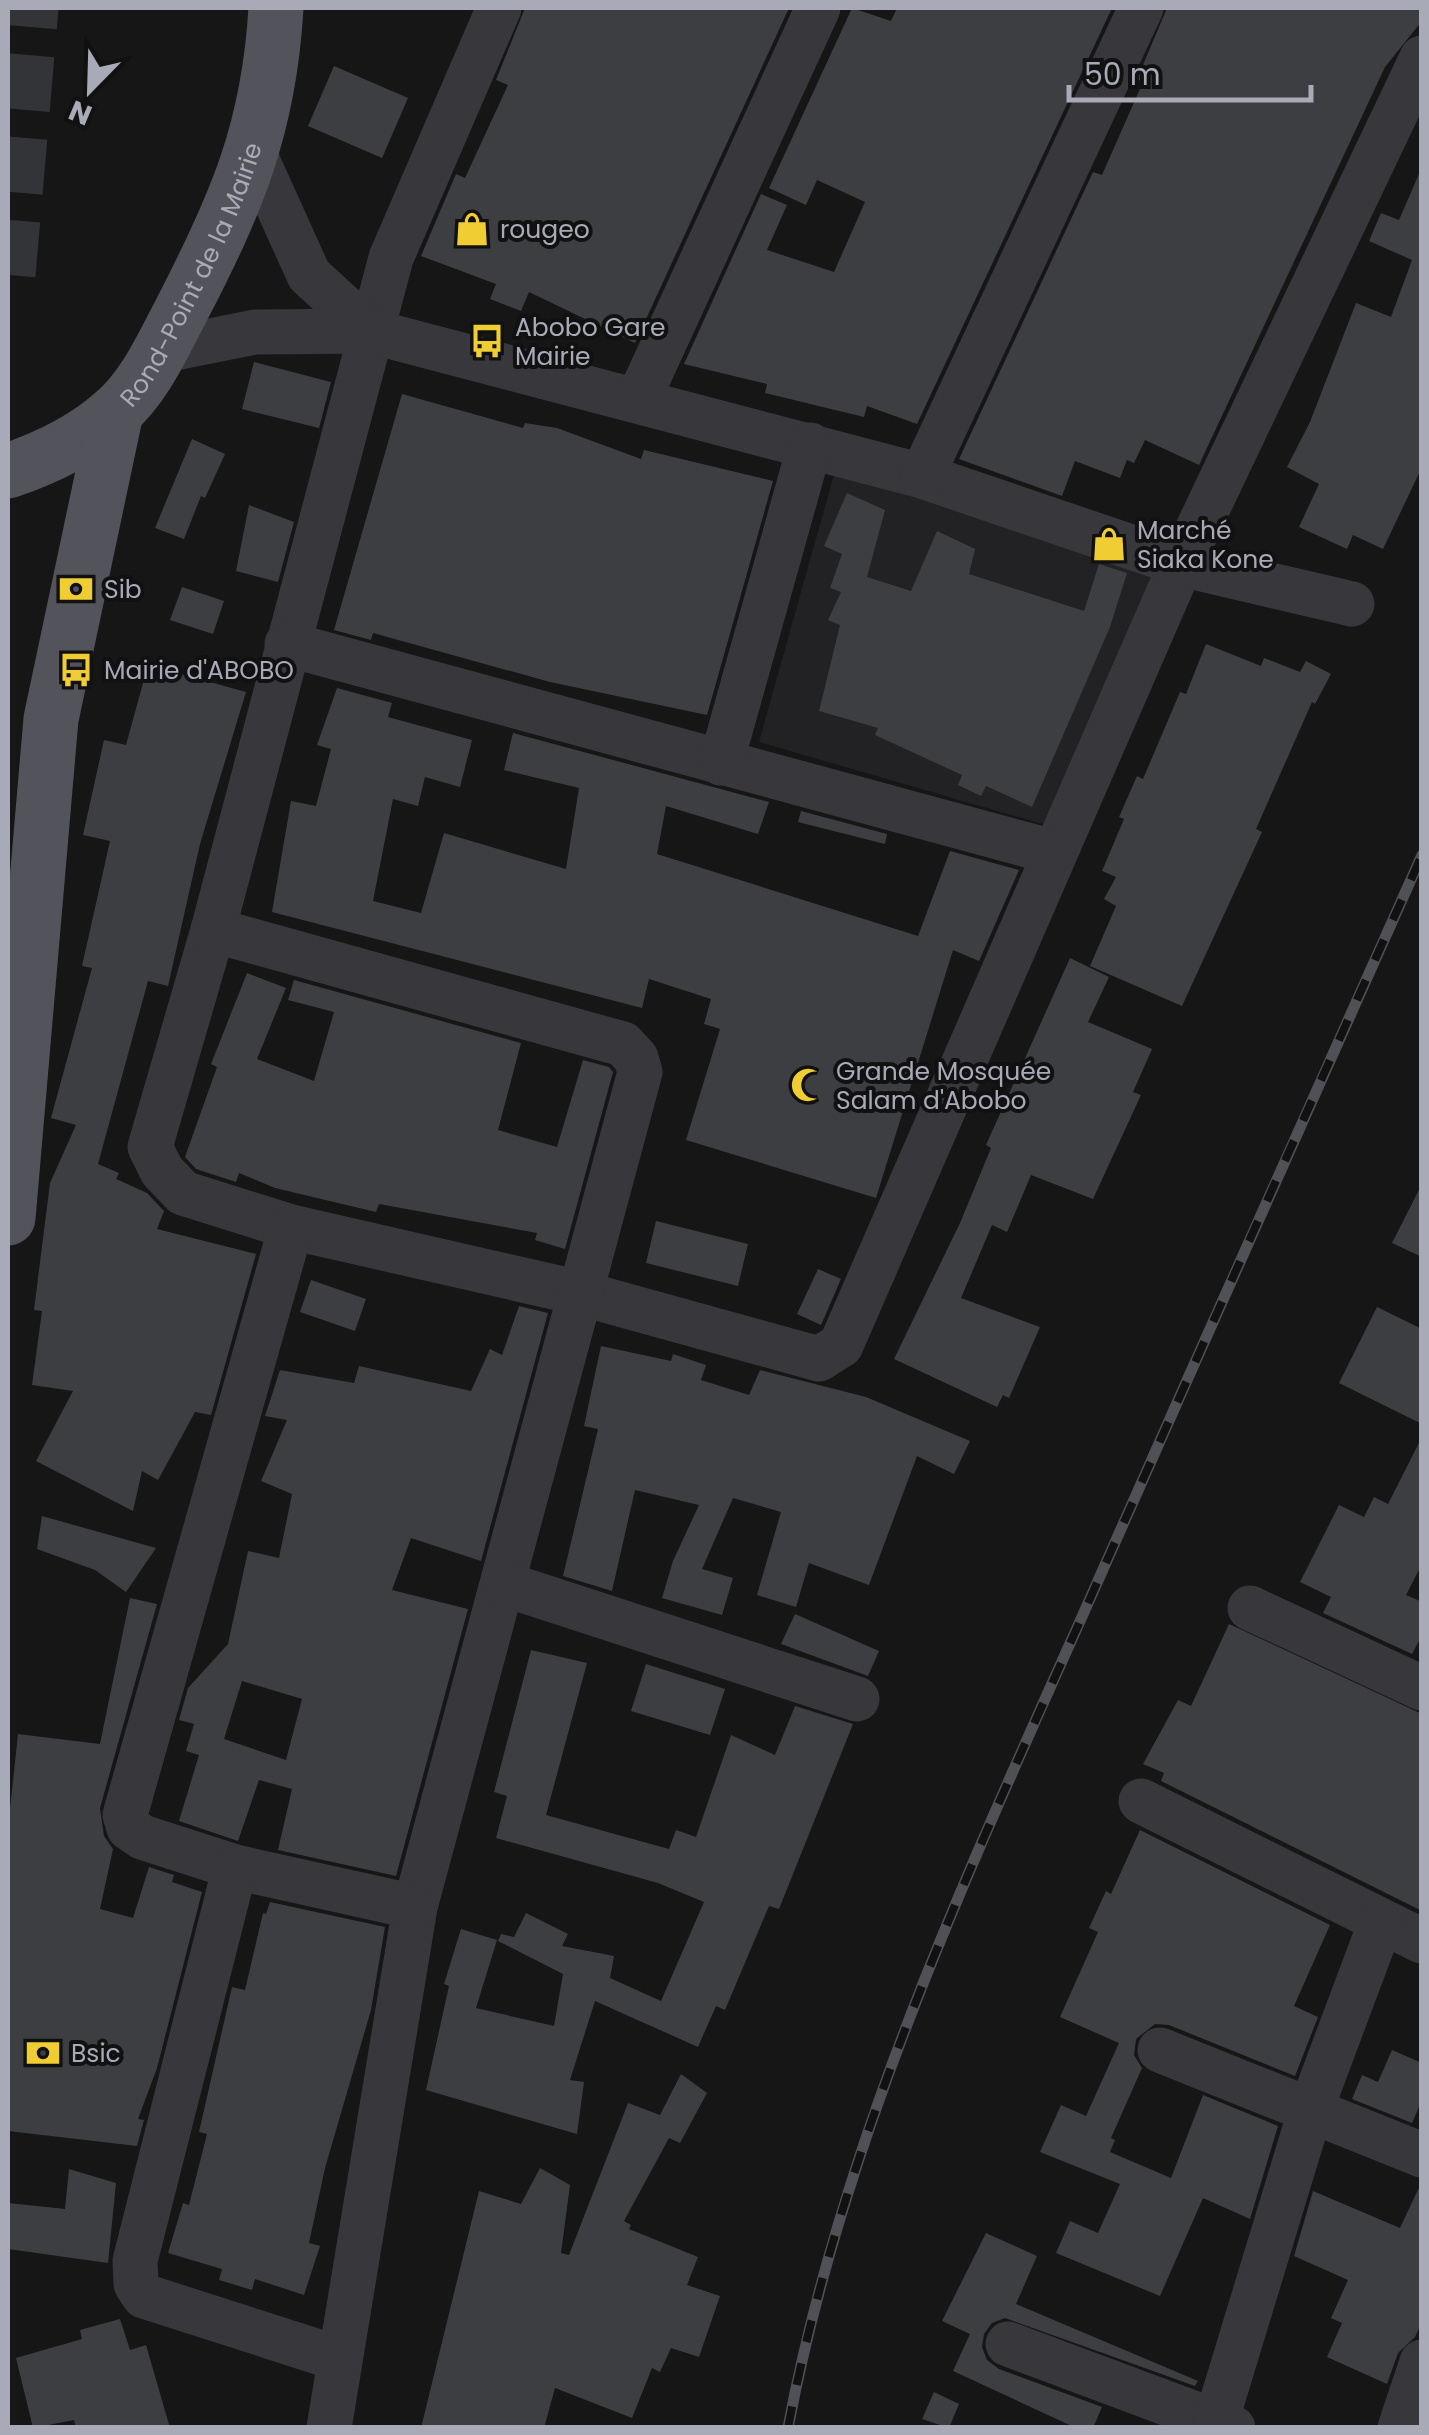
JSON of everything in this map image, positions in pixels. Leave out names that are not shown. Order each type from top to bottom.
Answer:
[{"type":"main road","name":"Rond-Point de la Mairie","points":[[8,471],[50,457],[116,412],[160,352],[231,216],[253,151],[265,101],[276,8]]},
{"type":"main road","points":[[8,1218],[51,719],[116,412]]},
{"type":"street","points":[[498,8],[391,258],[213,930],[150,1147],[162,1171],[183,1193],[291,1227],[580,1293],[819,1359],[832,1354],[841,1344],[1181,564],[1422,58]]},
{"type":"street","points":[[638,400],[818,8]]},
{"type":"street","points":[[922,476],[1141,8]]},
{"type":"street","points":[[253,151],[309,274],[370,331]]},
{"type":"street","points":[[160,352],[256,332],[370,331],[922,476],[1181,564],[1352,604]]},
{"type":"street","points":[[722,762],[810,445]]},
{"type":"street","points":[[287,644],[1053,852]]},
{"type":"street","points":[[213,930],[624,1044],[636,1058],[640,1072],[415,1907],[337,2358],[329,2428]]},
{"type":"street","points":[[291,1227],[125,1816],[130,1828],[142,1837],[235,1867],[415,1907]]},
{"type":"street","points":[[504,1584],[857,1700]]},
{"type":"street","points":[[1250,1608],[1422,1688]]},
{"type":"street","points":[[1141,1801],[1422,1940]]},
{"type":"street","points":[[235,1867],[134,2261],[136,2284],[144,2296],[337,2358]]},
{"type":"street","points":[[1008,2344],[1221,2426],[1311,2109],[1381,1922]]},
{"type":"street","points":[[1160,2050],[1422,2155]]},
{"type":"street","points":[[1400,2428],[1422,2362]]},
{"type":"shaded area","points":[[835,471],[1161,574],[1046,825],[759,742]]},
{"type":"building","points":[[525,8],[789,8],[635,343],[529,292],[521,311],[490,299],[496,284],[421,256],[456,174],[465,178],[508,85],[496,80]]},
{"type":"building","points":[[852,8],[891,21],[897,8],[1112,8],[917,424],[867,406],[864,417],[765,393],[767,384],[684,364],[761,194],[787,205],[767,250],[834,272],[865,202],[817,180],[806,205],[769,188]]},
{"type":"building","points":[[1167,8],[1422,8],[1422,21],[1385,67],[1199,465],[1145,440],[1134,463],[1127,460],[1120,478],[1075,461],[1062,496],[959,459],[1093,172],[1102,175],[1143,82],[1137,79]]},
{"type":"building","points":[[334,66],[408,98],[382,158],[308,126]]},
{"type":"building","points":[[1422,167],[1422,467],[1383,549],[1353,535],[1347,549],[1299,527],[1319,484],[1287,467],[1310,422],[1356,303],[1391,317],[1412,260],[1369,241],[1381,213],[1399,220]]},
{"type":"building","points":[[254,362],[331,382],[319,428],[242,409]]},
{"type":"building","points":[[402,394],[523,428],[525,423],[557,428],[641,459],[644,450],[773,481],[707,715],[550,682],[373,633],[371,640],[334,630]]},
{"type":"building","points":[[192,439],[225,454],[205,498],[201,496],[184,539],[155,528]]},
{"type":"building","points":[[847,493],[885,510],[867,577],[911,591],[937,531],[975,549],[969,574],[1084,611],[1099,564],[1127,573],[1110,627],[1032,807],[986,786],[981,796],[958,785],[962,775],[875,735],[878,728],[819,711],[840,625],[828,620],[841,592],[830,588],[842,554],[824,546]]},
{"type":"building","points":[[249,505],[294,522],[278,582],[236,571]]},
{"type":"building","points":[[182,587],[224,601],[213,634],[170,620]]},
{"type":"building","points":[[1206,644],[1261,666],[1264,658],[1300,672],[1306,661],[1331,674],[1315,704],[1312,702],[1256,829],[1262,832],[1182,1006],[1090,966],[1116,906],[1104,899],[1116,877],[1102,871],[1124,819],[1119,817],[1137,776],[1143,779],[1180,692],[1186,694]]},
{"type":"building","points":[[148,665],[246,692],[200,844],[168,986],[148,981],[98,1164],[119,1173],[116,1179],[147,1193],[164,1211],[157,1229],[256,1254],[211,1415],[195,1412],[158,1480],[142,1471],[133,1511],[36,1461],[73,1391],[32,1385],[42,1311],[34,1310],[50,1183],[76,1125],[51,1118],[92,968],[82,966],[110,841],[83,835],[104,740],[126,745]]},
{"type":"building","points":[[337,688],[392,703],[388,717],[472,740],[460,787],[425,777],[418,806],[393,799],[373,901],[421,913],[444,833],[566,869],[579,788],[504,770],[513,733],[769,802],[758,834],[666,806],[657,854],[918,936],[950,851],[1019,870],[979,961],[953,950],[876,1198],[686,1140],[720,1029],[704,1024],[711,999],[649,979],[642,1008],[272,912],[291,801],[316,806],[331,749],[317,745]]},
{"type":"building","points":[[801,811],[887,834],[885,844],[798,822]]},
{"type":"building","points":[[1070,958],[1109,977],[1088,1022],[1152,1049],[1133,1092],[1141,1095],[1093,1199],[1031,1175],[1007,1232],[992,1225],[961,1298],[1040,1327],[1009,1398],[1003,1395],[997,1407],[894,1359],[960,1223],[991,1148],[986,1145]]},
{"type":"building","points":[[247,973],[286,988],[257,1059],[314,1081],[334,1012],[288,1000],[294,980],[521,1043],[498,1130],[557,1147],[583,1060],[609,1067],[613,1072],[565,1249],[535,1240],[537,1233],[379,1204],[376,1212],[275,1188],[239,1173],[236,1182],[196,1169],[185,1157],[217,1067],[211,1064]]},
{"type":"building","points":[[1422,1184],[1422,1257],[1392,1243]]},
{"type":"building","points":[[656,1221],[748,1244],[738,1286],[646,1263]]},
{"type":"building","points":[[818,1269],[841,1279],[821,1325],[797,1314]]},
{"type":"building","points":[[311,1280],[366,1299],[355,1331],[300,1312]]},
{"type":"building","points":[[519,1306],[548,1313],[481,1561],[411,1538],[392,1590],[468,1609],[396,1876],[278,1850],[292,1789],[259,1780],[238,1841],[179,1821],[199,1755],[186,1751],[194,1724],[179,1720],[188,1688],[228,1644],[248,1551],[279,1558],[292,1494],[261,1481],[287,1420],[265,1416],[280,1370],[354,1383],[359,1366],[471,1391],[490,1349],[502,1355]],"holes":[[[242,1681],[302,1699],[286,1760],[224,1739]]]},
{"type":"building","points":[[1377,1307],[1422,1329],[1422,1424],[1339,1383]]},
{"type":"building","points":[[601,1346],[671,1361],[673,1354],[706,1365],[701,1380],[749,1395],[760,1370],[866,1397],[970,1441],[954,1474],[917,1456],[869,1585],[809,1563],[796,1607],[757,1595],[781,1512],[733,1498],[702,1569],[733,1578],[722,1615],[662,1598],[673,1561],[699,1505],[635,1490],[612,1591],[563,1576],[598,1429],[584,1426]]},
{"type":"building","points":[[1422,1437],[1422,1564],[1406,1595],[1422,1602],[1422,1635],[1412,1654],[1323,1613],[1331,1597],[1300,1582],[1339,1505],[1364,1517],[1374,1497],[1388,1504]]},
{"type":"building","points":[[42,1516],[156,1548],[126,1592],[95,1570],[37,1549]]},
{"type":"building","points":[[130,1598],[157,1604],[100,1808],[104,1836],[113,1849],[100,1909],[133,1918],[149,1867],[174,1875],[172,1882],[202,1892],[157,2068],[138,2119],[144,2120],[137,2146],[8,2131],[8,1827],[18,1734],[100,1744]]},
{"type":"building","points":[[795,1614],[879,1651],[868,1676],[781,1644]]},
{"type":"building","points":[[1229,1624],[1422,1714],[1422,1911],[1161,1781],[1164,1773],[1143,1764],[1178,1700],[1191,1706]]},
{"type":"building","points":[[531,1650],[587,1663],[546,1815],[669,1849],[676,1830],[696,1837],[731,1735],[775,1755],[795,1706],[853,1724],[779,1909],[769,1906],[725,2010],[716,2006],[698,2047],[595,2001],[570,2080],[584,2082],[577,2134],[426,2090],[449,1986],[444,1984],[461,1929],[497,1940],[476,2008],[554,2026],[563,1974],[498,1941],[501,1934],[514,1937],[526,1913],[568,1934],[562,1946],[614,1956],[610,1978],[661,2001],[704,1902],[658,1883],[496,1838],[507,1796],[494,1792]]},
{"type":"building","points":[[646,1664],[725,1689],[710,1735],[631,1711]]},
{"type":"building","points":[[1140,1830],[1330,1925],[1294,2006],[1318,2017],[1295,2076],[1169,2025],[1155,2024],[1136,2039],[1134,2055],[1142,2068],[1111,2138],[1115,2140],[1110,2152],[1171,2178],[1203,2095],[1278,2126],[1250,2219],[1203,2198],[1160,2296],[1056,2253],[1070,2221],[1098,2233],[1120,2184],[1040,2152],[1061,2105],[1086,2116],[1119,2043],[1060,2017],[1098,1932],[1089,1928],[1106,1891],[1111,1894]]},
{"type":"building","points":[[270,1902],[385,1927],[371,2010],[325,2168],[309,2243],[320,2246],[304,2295],[255,2279],[252,2290],[219,2280],[222,2269],[168,2253],[183,2203],[189,2205],[207,2134],[199,2132],[232,1987],[245,1990],[263,1913],[266,1914]]},
{"type":"building","points":[[1392,2050],[1422,2063],[1422,2100],[1412,2123],[1352,2099],[1362,2075],[1378,2082]]},
{"type":"building","points":[[681,2074],[707,2093],[680,2143],[669,2138],[624,2221],[631,2225],[629,2229],[698,2257],[687,2285],[720,2296],[699,2357],[671,2348],[660,2372],[652,2368],[632,2418],[555,2388],[544,2428],[421,2428],[479,2191],[521,2204],[540,2168],[570,2185],[561,2253],[569,2255],[628,2103],[660,2115]]},
{"type":"building","points":[[69,2169],[116,2183],[108,2263],[8,2249],[8,2203],[65,2209]]},
{"type":"building","points":[[1422,2181],[1422,2322],[1415,2337],[1398,2353],[1387,2384],[1327,2357],[1342,2323],[1331,2318],[1348,2280],[1294,2256],[1313,2191],[1400,2228]]},
{"type":"building","points":[[986,2233],[1037,2256],[1016,2304],[1198,2381],[1195,2386],[1005,2318],[992,2323],[984,2334],[982,2347],[987,2360],[999,2369],[1102,2407],[1093,2428],[1076,2428],[953,2371],[970,2334],[942,2321]]},
{"type":"building","points":[[120,2319],[130,2350],[146,2345],[170,2428],[76,2428],[74,2420],[33,2428],[16,2358],[82,2339],[80,2330]]},
{"type":"building","points":[[934,2392],[959,2404],[949,2428],[922,2419]]},
{"type":"tunnel","points":[[8,275],[31,8]]},
{"type":"railway","points":[[788,2428],[811,2323],[840,2219],[910,2016],[1037,1717],[1422,855]]},
{"type":"place","name":"rougeo","points":[[472,229]]},
{"type":"place","name":"Abobo Gare Mairie","points":[[487,341]]},
{"type":"place","name":"Marché Siaka Kone","points":[[1109,544]]},
{"type":"place","name":"Sib","points":[[76,589]]},
{"type":"place","name":"Mairie d'ABOBO","points":[[76,670]]},
{"type":"place","name":"Grande Mosquée Salam d'Abobo","points":[[808,1085]]},
{"type":"place","name":"Bsic","points":[[43,2053]]}]
